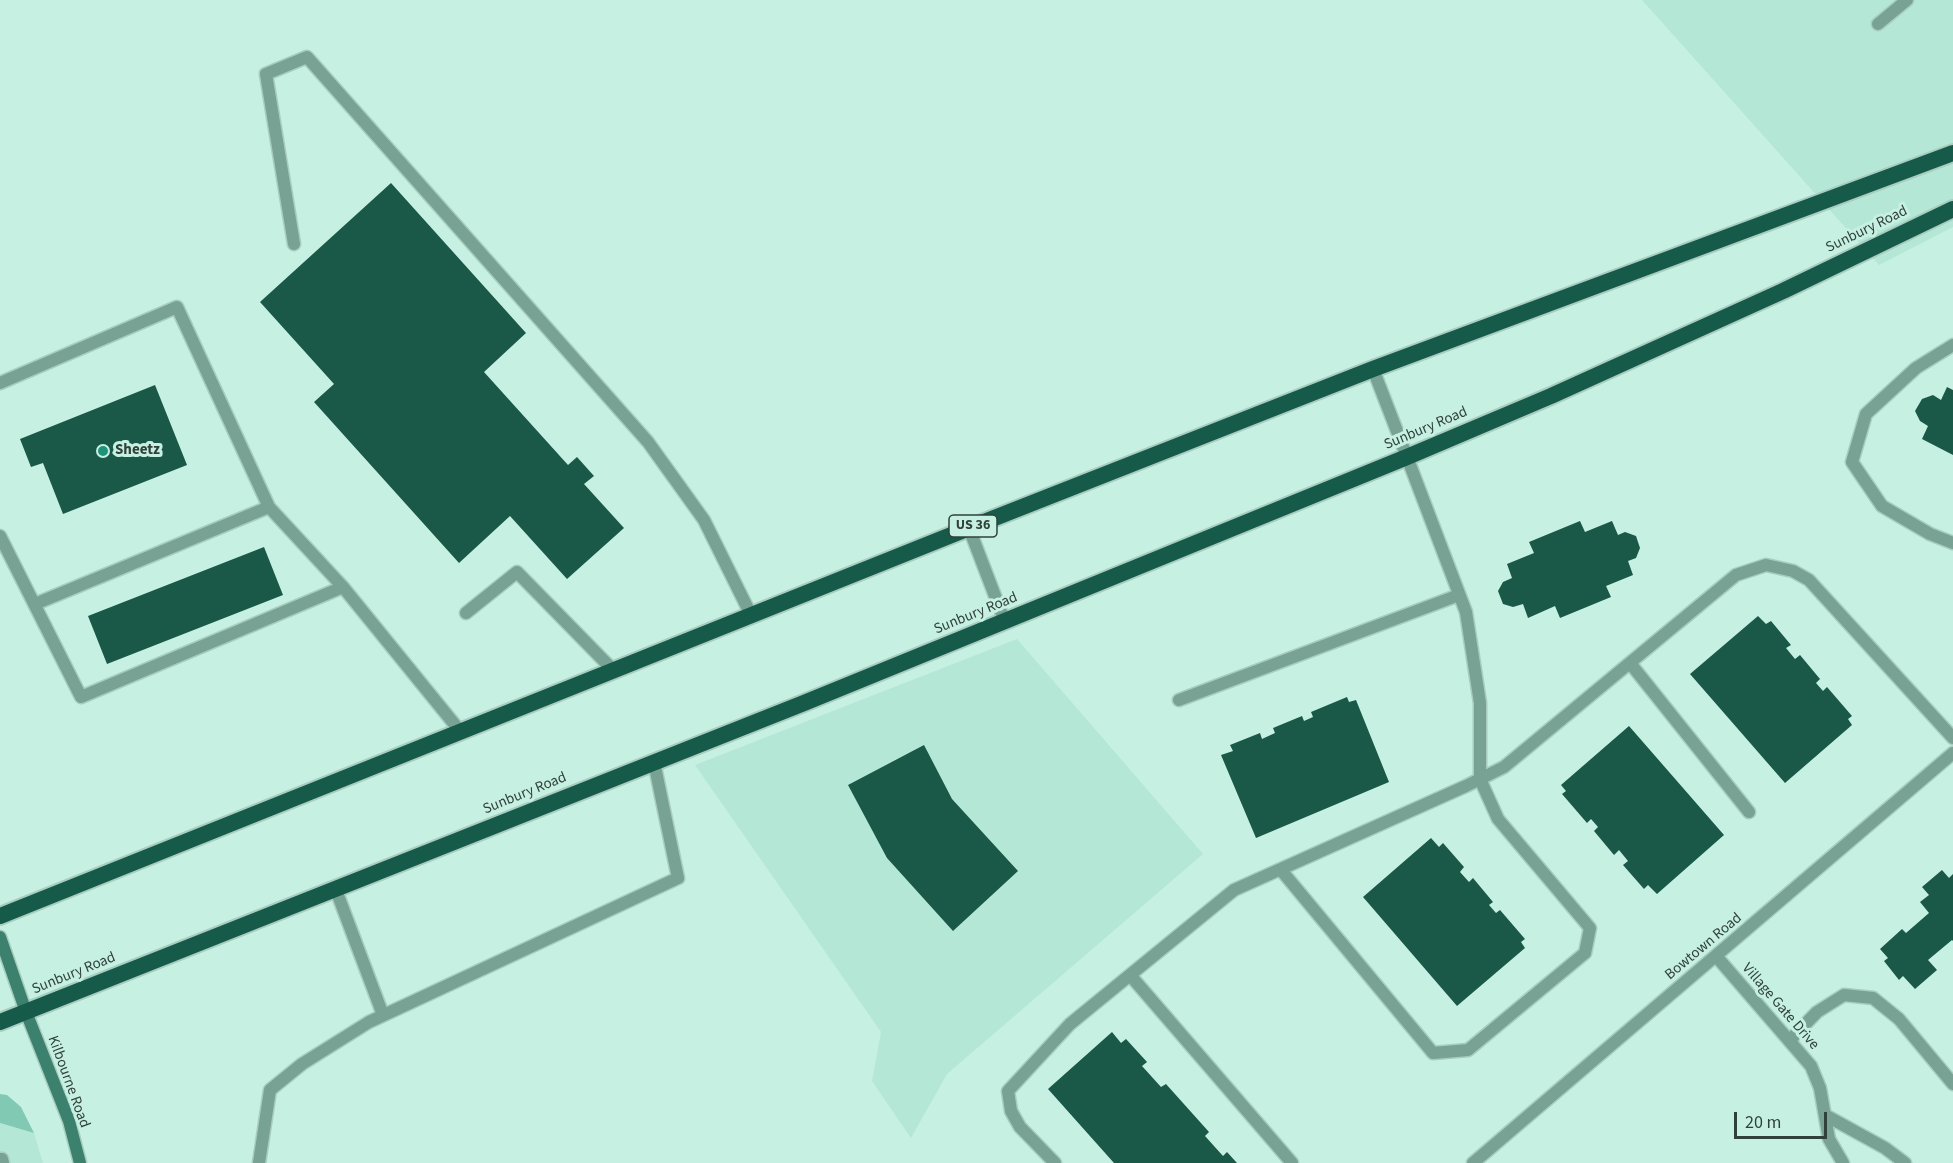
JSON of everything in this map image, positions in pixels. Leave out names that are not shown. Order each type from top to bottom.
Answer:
[{"type":"highway","name":"US 36","points":[[0,916],[969,528],[1373,369],[1953,153]]},
{"type":"highway","name":"Sunbury Road","points":[[0,1022],[1005,622],[1407,457],[1551,396],[1773,296],[1953,209]]},
{"type":"main road","name":"Kilbourne Road","points":[[0,937],[26,1012],[69,1121],[80,1163]]},
{"type":"street","points":[[1878,24],[1907,0]]},
{"type":"street","points":[[294,244],[267,74],[307,57],[648,442],[704,520],[751,615]]},
{"type":"street","points":[[0,383],[177,307],[269,507],[343,587],[460,731]]},
{"type":"street","points":[[1953,345],[1916,368],[1866,414],[1852,462],[1881,506],[1930,534],[1953,543]]},
{"type":"street","points":[[1281,870],[1432,1053],[1468,1050],[1585,953],[1590,928],[1498,819],[1480,779],[1480,703],[1466,612],[1373,369]]},
{"type":"street","points":[[35,604],[269,507]]},
{"type":"street","points":[[969,528],[1005,622]]},
{"type":"street","points":[[0,536],[81,697],[343,587]]},
{"type":"street","points":[[1055,1163],[1020,1126],[1011,1111],[1008,1091],[1070,1024],[1234,890],[1504,767],[1736,575],[1766,565],[1793,571],[1809,580],[1953,738]]},
{"type":"street","points":[[466,613],[517,572],[613,670]]},
{"type":"street","points":[[1179,700],[1459,595]]},
{"type":"street","points":[[1630,663],[1749,812]]},
{"type":"street","name":"Bowtown Road","points":[[1473,1163],[1953,753]]},
{"type":"street","points":[[259,1163],[270,1090],[302,1064],[383,1015],[678,878],[654,762]]},
{"type":"street","points":[[336,890],[383,1015]]},
{"type":"street","name":"Village Gate Drive","points":[[1716,956],[1811,1066],[1820,1088],[1829,1139],[1843,1163]]},
{"type":"street","points":[[1130,975],[1292,1163]]},
{"type":"street","points":[[1790,1040],[1816,1012],[1844,995],[1872,998],[1899,1019],[1953,1084]]},
{"type":"street","points":[[1824,1115],[1885,1148],[1905,1163]]},
{"type":"street","points":[[0,1159],[3,1163]]},
{"type":"shaded area","points":[[1642,0],[1953,0],[1953,227],[1879,265]]},
{"type":"shaded area","points":[[1017,639],[1203,854],[947,1074],[911,1138],[872,1081],[881,1032],[695,765]]},
{"type":"shaded area","points":[[0,1094],[7,1095],[21,1107],[34,1133],[0,1123]]},
{"type":"shaded area","points":[[0,1123],[34,1133],[43,1163],[0,1163]]},
{"type":"building","points":[[391,183],[526,333],[484,372],[568,465],[577,457],[594,476],[584,484],[624,528],[567,579],[510,516],[459,563],[314,402],[334,384],[260,302]]},
{"type":"building","name":"Sheetz","points":[[155,385],[187,465],[63,514],[43,463],[31,467],[20,439]]},
{"type":"building","points":[[1947,387],[1953,390],[1953,455],[1922,439],[1928,426],[1920,421],[1915,411],[1922,399],[1933,395],[1941,400]]},
{"type":"building","points":[[1580,521],[1585,532],[1612,521],[1618,535],[1625,532],[1636,536],[1640,548],[1636,558],[1628,561],[1633,575],[1606,586],[1611,597],[1560,618],[1555,606],[1528,618],[1523,604],[1513,607],[1503,604],[1498,591],[1503,582],[1512,578],[1507,564],[1534,553],[1529,542]]},
{"type":"building","points":[[264,547],[283,595],[107,664],[88,616]]},
{"type":"building","points":[[1758,616],[1766,624],[1771,621],[1791,645],[1786,648],[1795,659],[1800,655],[1820,679],[1816,683],[1823,691],[1827,687],[1852,716],[1848,719],[1852,725],[1785,783],[1690,674]]},
{"type":"building","points":[[1347,697],[1349,702],[1356,700],[1389,782],[1256,838],[1221,755],[1233,751],[1230,745],[1260,733],[1262,739],[1275,733],[1273,728],[1302,716],[1304,721],[1313,717],[1311,712]]},
{"type":"building","points":[[1629,726],[1724,835],[1657,894],[1648,885],[1644,889],[1623,865],[1628,861],[1619,850],[1614,855],[1594,831],[1598,827],[1591,819],[1587,823],[1562,794],[1566,791],[1561,785]]},
{"type":"building","points":[[924,745],[952,799],[1018,871],[953,931],[887,858],[848,785]]},
{"type":"building","points":[[1431,838],[1439,847],[1443,843],[1464,867],[1460,872],[1469,882],[1473,878],[1493,902],[1489,905],[1496,913],[1500,910],[1525,939],[1521,942],[1525,948],[1457,1006],[1363,897]]},
{"type":"building","points":[[1942,870],[1949,878],[1953,874],[1953,941],[1928,960],[1937,970],[1915,989],[1903,976],[1899,980],[1884,961],[1888,958],[1880,949],[1902,929],[1906,933],[1929,913],[1920,902],[1929,895],[1922,887]]},
{"type":"building","points":[[1112,1032],[1121,1043],[1126,1039],[1147,1062],[1142,1066],[1161,1087],[1166,1084],[1209,1132],[1205,1136],[1223,1156],[1227,1152],[1237,1163],[1114,1163],[1048,1089]]},
{"type":"place","name":"Sheetz","points":[[103,451]]}]
